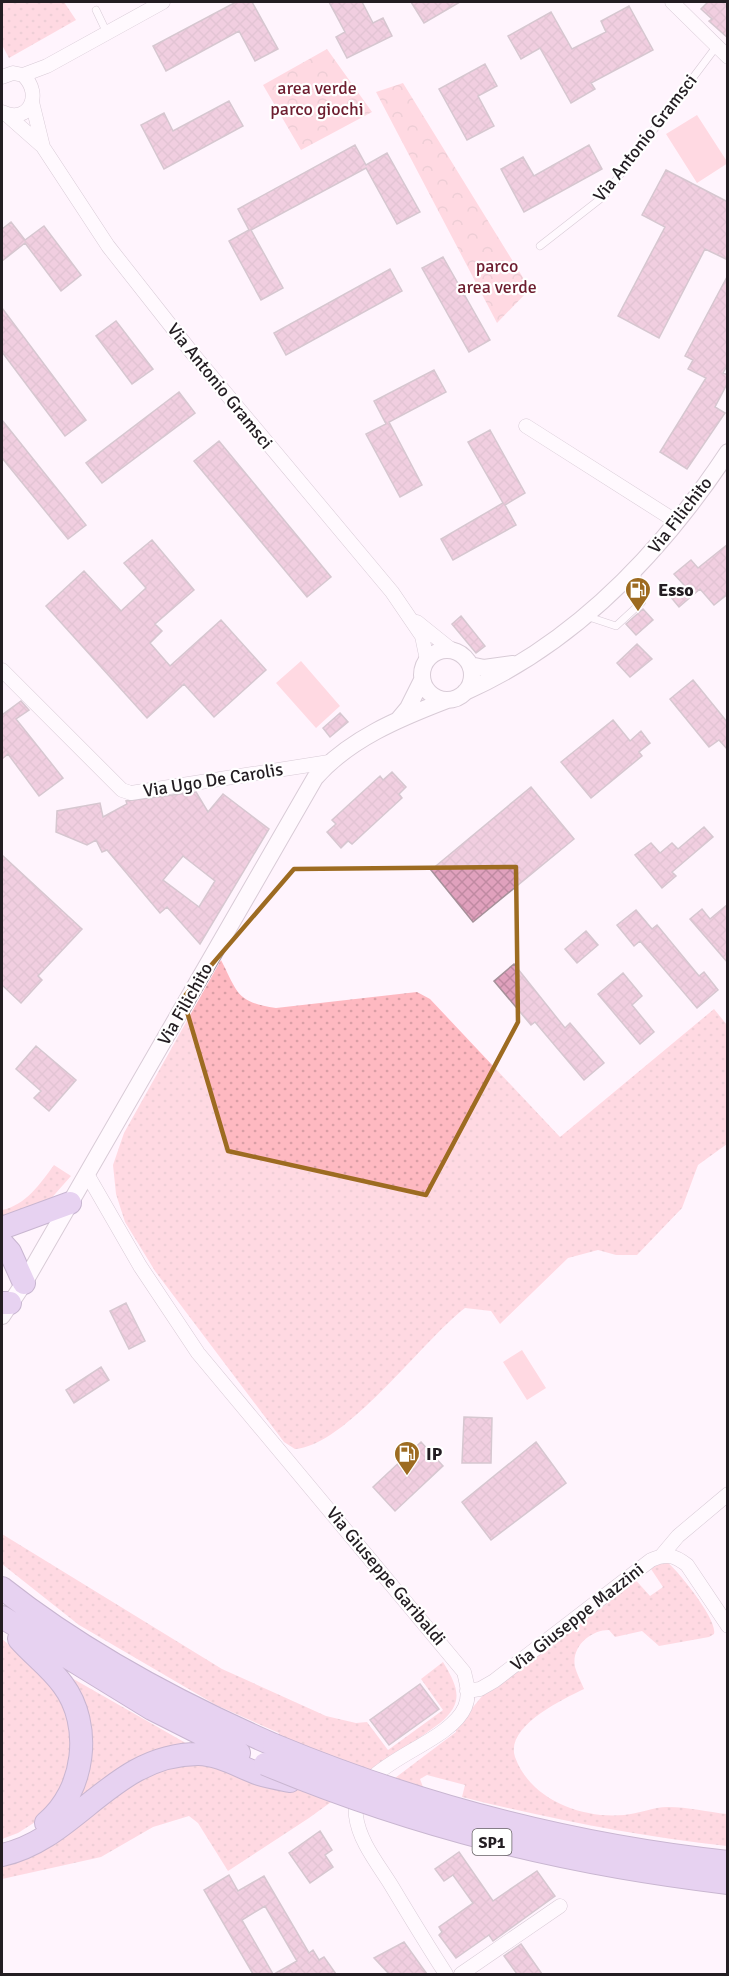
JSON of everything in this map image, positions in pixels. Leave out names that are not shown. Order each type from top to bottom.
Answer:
[{"type":"highway","points":[[2,1228],[70,1203]]},
{"type":"highway","points":[[2,1243],[10,1252],[24,1282]]},
{"type":"highway","name":"SP1","points":[[6,1591],[112,1663],[215,1719],[267,1761],[388,1790],[507,1824],[627,1849],[728,1862]]},
{"type":"highway","name":"SP1","points":[[2,1618],[152,1709],[323,1788],[421,1822],[502,1844],[624,1870],[728,1883]]},
{"type":"highway","name":"SP1","points":[[2,1618],[64,1686],[75,1707],[81,1730],[81,1756],[76,1778],[63,1805],[32,1833],[2,1846]]},
{"type":"highway","points":[[2,1855],[36,1843],[122,1778],[159,1759],[201,1754],[267,1761]]},
{"type":"street","points":[[12,75],[47,66],[163,2]]},
{"type":"street","points":[[672,2],[728,57]]},
{"type":"street","points":[[2,63],[12,75],[33,87],[47,66]]},
{"type":"street","name":"Via Antonio Gramsci","points":[[33,87],[32,102],[43,147]]},
{"type":"street","points":[[4,113],[21,113],[32,102]]},
{"type":"street","name":"Via Antonio Gramsci","points":[[4,113],[43,147],[130,275],[409,616],[422,636],[427,660]]},
{"type":"street","points":[[526,426],[677,522]]},
{"type":"street","name":"Via Filichito","points":[[465,692],[498,677],[558,638],[586,616],[636,570],[677,522],[728,452]]},
{"type":"street","name":"Via Antonio Gramsci","points":[[409,616],[453,651]]},
{"type":"street","points":[[438,651],[453,651],[463,655],[470,665],[472,676],[465,692],[447,700],[431,695],[422,680],[423,667],[427,660],[438,651]]},
{"type":"street","name":"Via Filichito","points":[[470,665],[484,668],[517,663]]},
{"type":"street","name":"Via Ugo De Carolis","points":[[2,670],[122,790],[131,793],[329,762]]},
{"type":"street","name":"Via Filichito","points":[[397,720],[408,708],[422,680]]},
{"type":"street","name":"Via Filichito","points":[[4,1308],[24,1282],[315,778],[329,762],[397,720],[447,700]]},
{"type":"street","name":"Via Giuseppe Garibaldi","points":[[87,1174],[146,1275],[198,1353],[457,1662],[464,1672],[468,1691]]},
{"type":"street","points":[[662,1555],[678,1536],[728,1494]]},
{"type":"street","name":"Via Giuseppe Mazzini","points":[[468,1691],[480,1689],[494,1681],[651,1560],[662,1555],[677,1558],[687,1565],[728,1626]]},
{"type":"street","points":[[446,1974],[367,1846],[356,1813],[362,1792],[378,1773],[454,1720],[464,1709],[468,1691]]},
{"type":"street","points":[[461,1974],[560,1906]]},
{"type":"lane","points":[[96,10],[107,33]]},
{"type":"lane","name":"Via Antonio Gramsci","points":[[540,246],[604,196],[716,47]]},
{"type":"lane","points":[[586,616],[616,626],[642,602],[636,570]]},
{"type":"highlighted area","points":[[516,867],[518,1022],[426,1195],[228,1151],[183,998],[294,869]]},
{"type":"green space","points":[[2,2],[64,2],[76,20],[9,58],[2,45]]},
{"type":"green space","name":"area verde parco giochi","points":[[327,49],[372,112],[301,150],[263,85]]},
{"type":"green space","name":"parco area verde","points":[[403,83],[530,289],[497,323],[376,92]]},
{"type":"green space","points":[[697,115],[728,163],[697,183],[666,134]]},
{"type":"green space","points":[[301,661],[340,706],[316,728],[276,683]]},
{"type":"green space","points":[[221,960],[240,994],[253,1003],[263,1006],[276,1008],[417,992],[430,999],[560,1137],[714,1009],[727,1025],[727,1144],[698,1165],[682,1208],[637,1255],[616,1255],[598,1250],[568,1258],[500,1324],[491,1311],[465,1308],[447,1323],[360,1412],[315,1443],[295,1449],[284,1442],[155,1271],[125,1222],[116,1194],[113,1165],[124,1133]]},
{"type":"green space","points":[[54,1165],[71,1176],[48,1202],[2,1223],[2,1210],[25,1199]]},
{"type":"green space","points":[[522,1350],[546,1388],[527,1400],[503,1362]]},
{"type":"green space","points":[[2,1534],[222,1669],[326,1716],[356,1723],[367,1722],[388,1750],[443,1710],[421,1679],[443,1662],[455,1687],[456,1701],[440,1723],[309,1818],[228,1871],[198,1823],[189,1816],[153,1827],[101,1857],[2,1879],[2,1864],[143,1773],[197,1764],[229,1772],[255,1784],[279,1733],[216,1705],[79,1625],[2,1564]]},
{"type":"green space","points":[[665,1560],[687,1584],[703,1607],[714,1627],[714,1634],[709,1637],[659,1646],[642,1631],[615,1637],[609,1630],[589,1636],[579,1646],[575,1659],[575,1667],[584,1689],[549,1707],[526,1725],[518,1735],[514,1746],[515,1757],[522,1772],[545,1795],[559,1803],[591,1814],[629,1814],[675,1807],[727,1814],[727,1846],[627,1832],[495,1805],[462,1797],[465,1785],[427,1775],[420,1779],[423,1787],[395,1778],[456,1732],[456,1728],[487,1690],[632,1576],[650,1596],[663,1587],[649,1566]]},
{"type":"green space","points":[[2,1639],[45,1674],[66,1707],[74,1736],[68,1780],[43,1817],[18,1833],[2,1839]]},
{"type":"green space","points":[[70,1677],[191,1746],[78,1802]]},
{"type":"building","points":[[236,2],[252,2],[278,49],[255,61],[239,31],[166,71],[153,46]]},
{"type":"building","points":[[329,2],[362,2],[373,23],[383,18],[392,36],[347,58],[336,37],[345,32]]},
{"type":"building","points":[[411,2],[460,2],[424,23]]},
{"type":"building","points":[[708,2],[728,2],[728,38],[709,21],[712,19],[701,9]]},
{"type":"building","points":[[629,6],[653,50],[591,83],[595,89],[571,103],[540,48],[521,59],[508,36],[551,12],[572,49],[606,32],[601,21]]},
{"type":"building","points":[[485,64],[497,86],[478,96],[494,126],[467,140],[439,89]]},
{"type":"building","points":[[229,101],[243,126],[164,169],[141,125],[164,113],[173,131]]},
{"type":"building","points":[[355,145],[366,165],[387,153],[420,212],[397,224],[366,168],[251,230],[283,288],[261,300],[229,241],[249,230],[238,209]]},
{"type":"building","points":[[589,145],[602,169],[524,212],[501,169],[523,157],[534,176]]},
{"type":"building","points":[[666,170],[728,202],[728,260],[705,249],[659,338],[618,316],[665,227],[642,215]]},
{"type":"building","points":[[11,222],[25,240],[44,226],[81,275],[61,291],[25,243],[2,261],[2,229]]},
{"type":"building","points":[[443,257],[490,340],[469,352],[422,268]]},
{"type":"building","points":[[390,269],[402,291],[286,355],[274,333]]},
{"type":"building","points":[[728,275],[728,364],[723,373],[728,375],[728,382],[715,407],[725,413],[687,469],[660,452],[706,378],[688,369],[693,360],[685,356]]},
{"type":"building","points":[[2,308],[86,420],[65,436],[2,352]]},
{"type":"building","points":[[116,321],[153,369],[132,384],[96,336]]},
{"type":"building","points":[[434,370],[446,392],[389,422],[422,485],[400,497],[366,434],[386,424],[374,401]]},
{"type":"building","points":[[179,392],[195,413],[102,483],[86,463]]},
{"type":"building","points":[[2,420],[86,525],[68,539],[2,458]]},
{"type":"building","points":[[490,430],[525,493],[505,505],[516,525],[453,560],[441,539],[503,503],[468,442]]},
{"type":"building","points":[[219,441],[331,577],[307,597],[194,461]]},
{"type":"building","points":[[152,540],[194,590],[155,624],[162,631],[150,643],[170,666],[221,620],[266,670],[214,717],[184,684],[147,718],[46,606],[84,571],[121,611],[146,588],[124,563]]},
{"type":"building","points":[[728,544],[728,594],[714,605],[700,589],[679,607],[670,596],[684,585],[674,574],[691,560],[698,568]]},
{"type":"building","points":[[643,609],[653,620],[636,635],[626,624]]},
{"type":"building","points":[[461,616],[485,646],[476,653],[452,624]]},
{"type":"building","points":[[637,644],[652,659],[630,677],[617,663]]},
{"type":"building","points":[[693,680],[728,723],[728,750],[719,740],[709,747],[670,699]]},
{"type":"building","points":[[21,701],[29,710],[16,719],[63,778],[39,796],[8,754],[2,759],[2,715]]},
{"type":"building","points":[[340,713],[348,722],[330,737],[323,728]]},
{"type":"building","points":[[613,720],[630,741],[641,731],[650,743],[639,752],[642,756],[591,798],[561,762]]},
{"type":"building","points":[[392,772],[406,787],[399,794],[402,798],[352,844],[348,841],[341,848],[327,832],[336,824],[332,820],[380,776],[383,780]]},
{"type":"building","points":[[531,787],[574,839],[473,922],[431,870]]},
{"type":"building","points":[[196,792],[208,812],[223,794],[269,829],[200,944],[167,907],[160,913],[107,850],[102,852],[96,840],[87,845],[56,832],[57,811],[100,803],[103,817],[127,804],[126,801]],"holes":[[[183,856],[215,881],[199,907],[163,880]]]},
{"type":"building","points":[[704,827],[713,837],[672,872],[676,876],[662,888],[635,855],[651,843],[660,853],[672,843],[678,849]]},
{"type":"building","points":[[2,855],[82,929],[38,976],[42,980],[21,1003],[2,985]]},
{"type":"building","points":[[728,904],[728,963],[690,919],[702,909],[710,919]]},
{"type":"building","points":[[636,910],[652,929],[657,925],[699,976],[704,972],[718,990],[697,1008],[640,941],[634,946],[617,925]]},
{"type":"building","points":[[586,931],[598,945],[577,963],[565,949]]},
{"type":"building","points":[[514,964],[565,1028],[570,1023],[604,1063],[584,1080],[535,1022],[531,1025],[494,981]]},
{"type":"building","points":[[623,973],[642,996],[632,1005],[654,1032],[640,1044],[598,994]]},
{"type":"building","points":[[36,1046],[76,1080],[49,1111],[34,1098],[41,1091],[16,1069]]},
{"type":"building","points":[[126,1303],[145,1341],[129,1349],[110,1311]]},
{"type":"building","points":[[101,1367],[109,1380],[74,1403],[66,1390]]},
{"type":"building","points":[[464,1417],[492,1418],[491,1463],[462,1463]]},
{"type":"building","points":[[421,1442],[443,1466],[395,1511],[373,1487]]},
{"type":"building","points":[[536,1442],[566,1483],[491,1540],[462,1502]]},
{"type":"building","points":[[420,1684],[439,1709],[389,1745],[370,1720]]},
{"type":"building","points":[[320,1831],[332,1850],[325,1855],[333,1867],[310,1883],[289,1853]]},
{"type":"building","points":[[459,1852],[493,1901],[537,1871],[555,1896],[493,1941],[489,1935],[456,1958],[439,1935],[442,1932],[439,1927],[473,1903],[453,1875],[444,1881],[435,1869]]},
{"type":"building","points":[[229,1875],[238,1891],[264,1876],[309,1953],[313,1950],[319,1960],[324,1957],[336,1974],[274,1974],[297,1961],[265,1906],[242,1920],[273,1974],[253,1974],[204,1890]]},
{"type":"building","points":[[404,1942],[427,1974],[389,1974],[374,1958]]},
{"type":"building","points":[[521,1944],[542,1974],[517,1974],[504,1956]]},
{"type":"place","name":"Esso","points":[[638,613]]},
{"type":"place","name":"IP","points":[[407,1477]]}]
